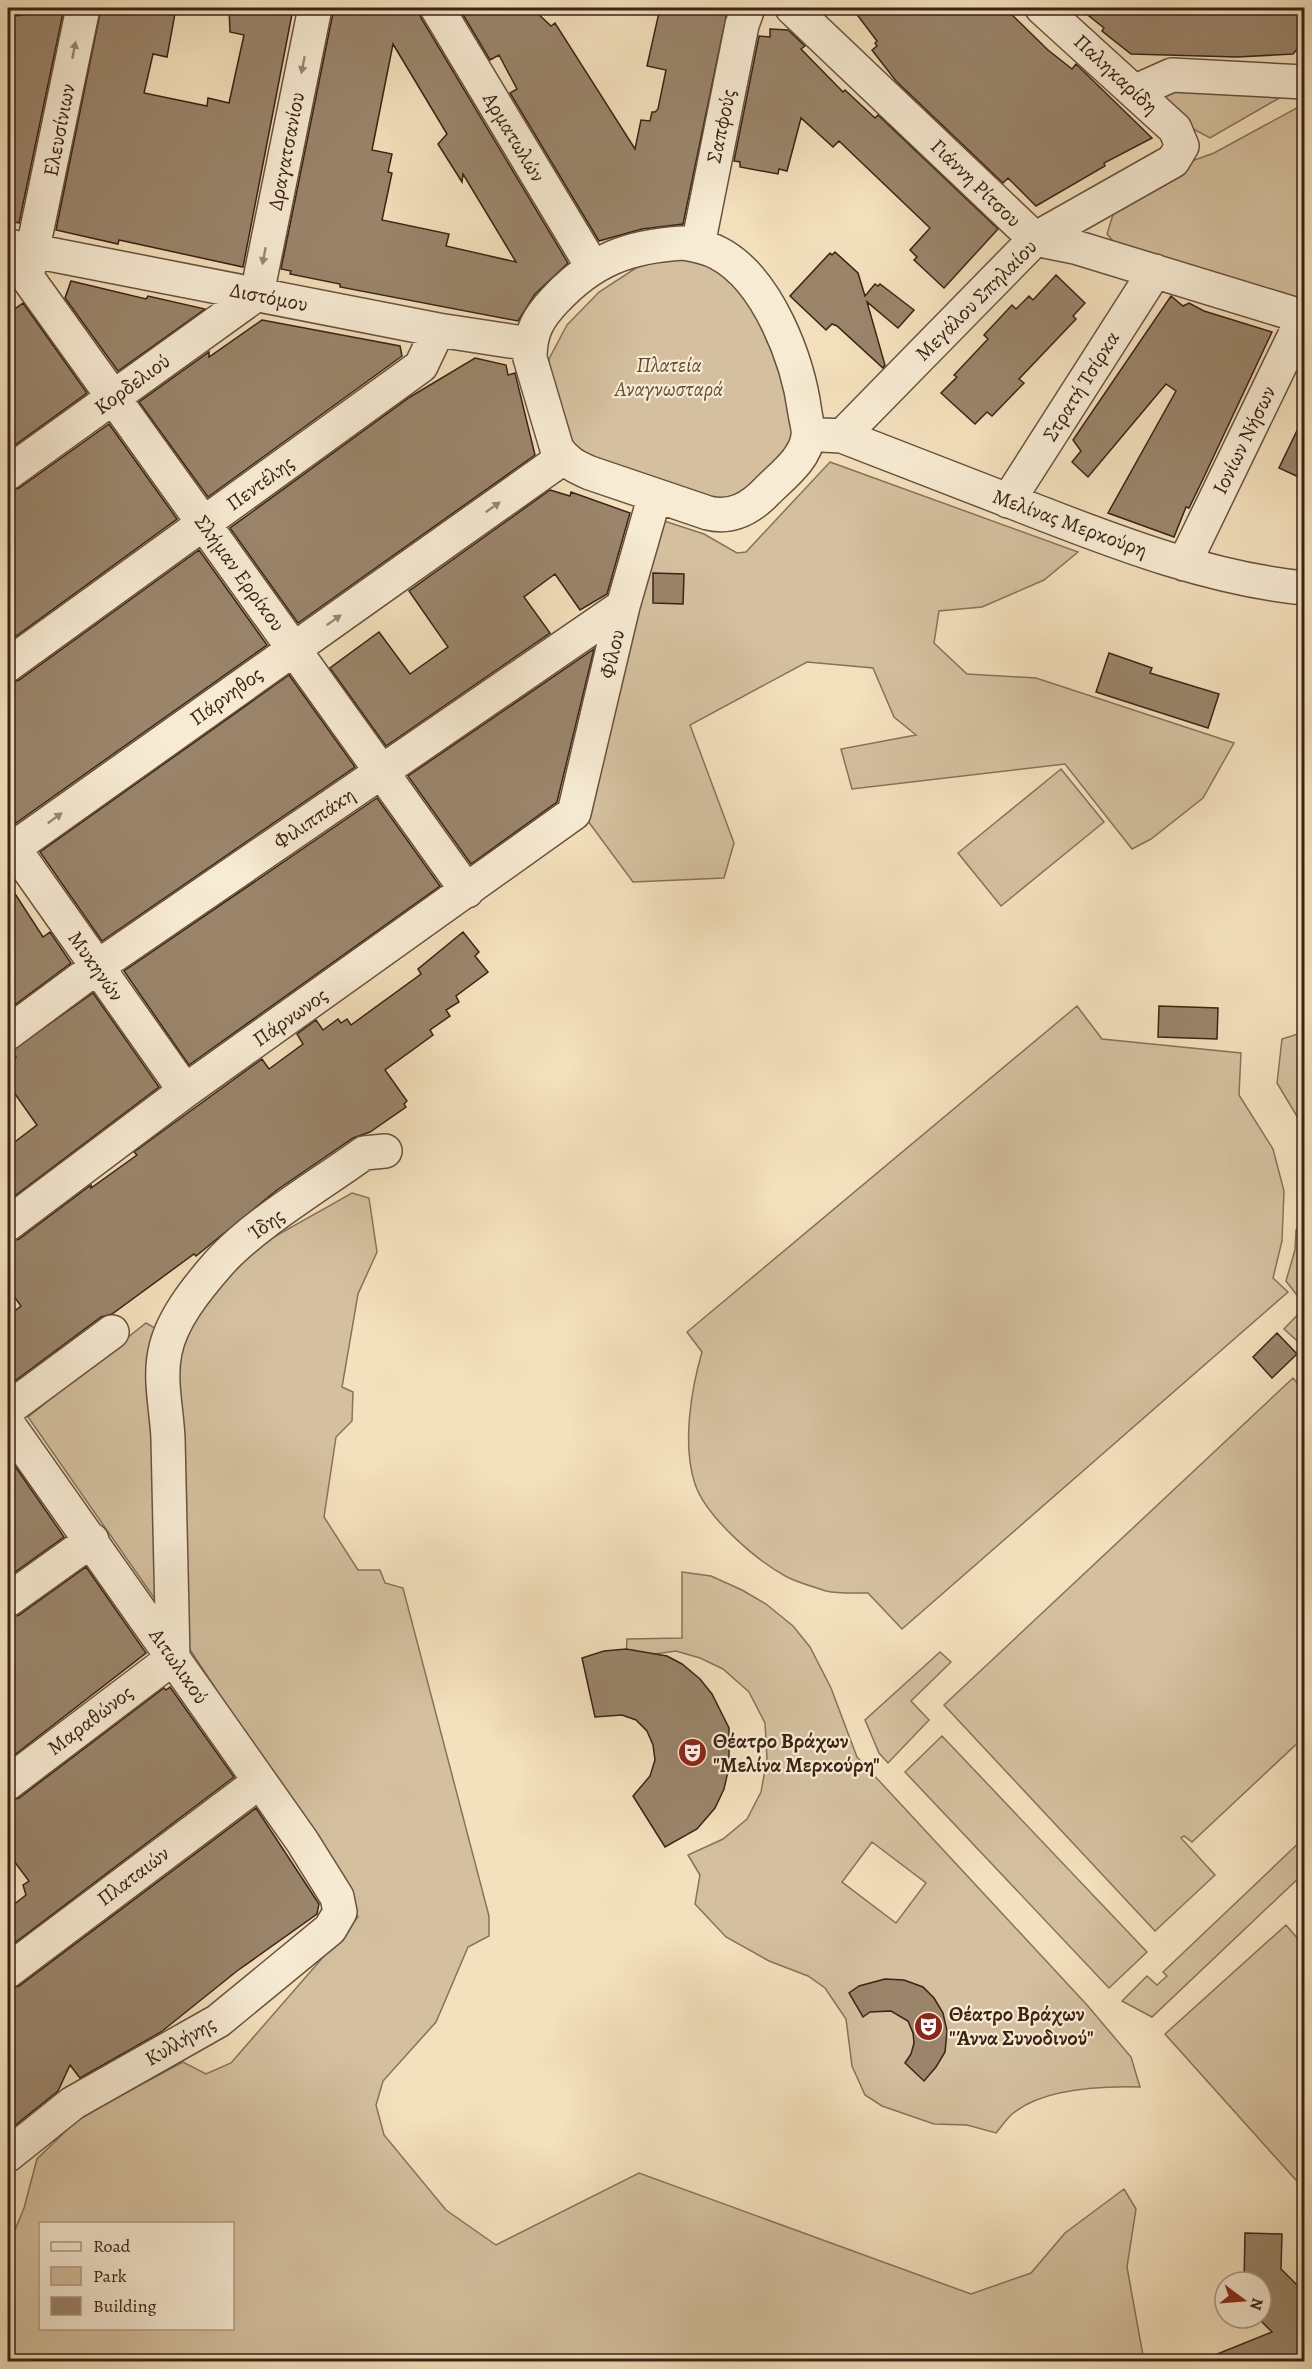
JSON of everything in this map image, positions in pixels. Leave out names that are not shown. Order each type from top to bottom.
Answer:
[{"type":"street","name":"Ελευσίνιων","points":[[19,267],[83,8]]},
{"type":"street","name":"Δραγατσανίου","points":[[257,294],[315,8]]},
{"type":"street","name":"Αρματωλών","points":[[437,8],[592,267]]},
{"type":"street","name":"Σαπφούς","points":[[698,245],[742,25],[748,8]]},
{"type":"street","name":"Γιάννη Ρίτσου","points":[[792,8],[1035,240],[1075,247],[1304,317]]},
{"type":"street","name":"Παληκαρίδη","points":[[1042,8],[1136,91],[1175,129],[1182,146]]},
{"type":"street","points":[[1136,91],[1172,75],[1305,82]]},
{"type":"street","name":"Μεγάλου Σπηλαίου","points":[[842,436],[1035,240],[1173,161],[1182,146]]},
{"type":"street","points":[[656,245],[698,245],[718,253],[735,265],[760,291],[797,369],[808,435],[795,462],[757,502],[741,511],[719,516],[576,467],[563,458],[557,449],[530,358],[530,344],[540,317],[571,283],[592,267],[616,256],[656,245]]},
{"type":"street","name":"Διστόμου","points":[[19,267],[257,294],[438,330],[530,344]]},
{"type":"street","name":"Σλήμαν Ερρίκου","points":[[19,267],[467,891]]},
{"type":"street","name":"Στρατή Τσίρκα","points":[[1008,501],[1155,271]]},
{"type":"street","name":"Κορδελιού","points":[[8,474],[257,294]]},
{"type":"street","name":"Ιονίων Νήσων","points":[[1184,564],[1304,317]]},
{"type":"street","name":"Πεντέλης","points":[[8,665],[421,366],[438,330]]},
{"type":"street","points":[[808,435],[842,436]]},
{"type":"street","name":"Μελίνας Μερκούρη","points":[[842,436],[1101,537],[1184,564],[1268,584],[1305,588]]},
{"type":"street","name":"Πάρνηθος","points":[[9,847],[563,458]]},
{"type":"street","name":"Φίλου","points":[[574,813],[582,790],[623,606],[655,495]]},
{"type":"street","name":"Φιλιππάκη","points":[[8,1033],[97,967],[623,606]]},
{"type":"street","name":"Πάρνωνος","points":[[8,1224],[186,1091],[574,813]]},
{"type":"street","name":"Μυκηνών","points":[[9,847],[186,1091]]},
{"type":"street","name":"Ίδης","points":[[173,1658],[168,1433],[164,1377],[165,1352],[173,1330],[204,1281],[246,1238],[364,1153],[385,1151]]},
{"type":"street","points":[[8,1409],[112,1332]]},
{"type":"street","name":"Αιτωλικού","points":[[8,1424],[92,1540],[259,1782],[337,1897],[340,1912]]},
{"type":"street","points":[[8,1600],[92,1540]]},
{"type":"street","name":"Μαραθώνος","points":[[8,1783],[173,1658]]},
{"type":"street","name":"Πλαταιών","points":[[8,1971],[259,1782]]},
{"type":"street","name":"Κυλλήνης","points":[[8,2155],[73,2103],[218,2021],[330,1929],[340,1912]]},
{"type":"green space","points":[[1177,83],[1293,90],[1210,138],[1180,122],[1165,95]]},
{"type":"green space","points":[[1304,104],[1304,291],[1300,302],[1119,248],[1107,234],[1115,208],[1178,166],[1214,153]]},
{"type":"green space","name":"Πλατεία Αναγνωσταρά","points":[[690,256],[724,273],[754,306],[788,366],[796,436],[785,461],[737,505],[583,459],[570,441],[550,388],[549,359],[567,325],[599,292],[639,266]]},
{"type":"green space","points":[[830,462],[1078,552],[1044,580],[982,607],[939,611],[934,643],[967,674],[1036,678],[1234,743],[1203,798],[1151,839],[1132,849],[1065,764],[852,789],[841,749],[916,735],[894,717],[873,668],[807,662],[690,725],[734,843],[724,878],[633,882],[585,817],[658,519],[704,534],[737,553],[746,552]]},
{"type":"green space","points":[[1061,769],[1104,822],[1001,906],[958,853]]},
{"type":"green space","points":[[1077,1006],[1102,1039],[1241,1053],[1239,1095],[1273,1149],[1284,1191],[1282,1241],[1273,1278],[1288,1292],[902,1629],[868,1593],[826,1591],[792,1579],[775,1570],[734,1537],[710,1510],[701,1497],[691,1469],[690,1418],[694,1383],[702,1352],[687,1332]]},
{"type":"green space","points":[[1304,1032],[1304,1128],[1277,1083],[1282,1039]]},
{"type":"green space","points":[[352,1193],[369,1198],[377,1252],[358,1294],[342,1387],[353,1392],[352,1421],[336,1437],[324,1517],[358,1570],[380,1570],[385,1583],[403,1588],[489,1916],[489,1936],[468,1947],[436,2022],[383,2081],[376,2105],[384,2135],[446,2210],[496,2245],[639,2173],[971,2294],[1031,2273],[1065,2233],[1124,2189],[1136,2209],[1127,2267],[1144,2361],[8,2362],[8,2247],[24,2208],[37,2159],[80,2117],[183,2062],[206,2074],[231,2063],[358,1917],[295,1809],[187,1645],[28,1417],[146,1323],[179,1342],[212,1289],[263,1243]]},
{"type":"green space","points":[[1304,1227],[1303,1303],[1286,1281],[1295,1250],[1296,1230]]},
{"type":"green space","points":[[1304,1308],[1304,1347],[1284,1329]]},
{"type":"green space","points":[[1293,1378],[1304,1391],[1304,1737],[1192,1842],[1184,1836],[1181,1838],[1215,1875],[1155,1931],[944,1705]]},
{"type":"green space","points":[[682,1572],[711,1576],[742,1590],[766,1604],[793,1626],[810,1647],[831,1688],[857,1757],[1087,2005],[1131,2057],[1140,2087],[1072,2090],[1039,2099],[1011,2115],[996,2133],[967,2125],[934,2124],[882,2106],[865,2095],[852,2066],[846,2019],[825,1988],[808,1976],[769,1961],[726,1937],[695,1904],[700,1875],[688,1855],[723,1839],[747,1819],[761,1792],[767,1759],[765,1723],[749,1692],[723,1669],[700,1658],[676,1651],[626,1658],[627,1639],[682,1638]],"holes":[[[872,1842],[926,1883],[896,1923],[842,1882]]]},
{"type":"green space","points":[[940,1652],[951,1662],[911,1701],[929,1720],[888,1763],[879,1753],[865,1720]]},
{"type":"green space","points":[[942,1736],[1147,1952],[1109,1988],[905,1772]]},
{"type":"green space","points":[[1304,1838],[1304,1873],[1152,2017],[1122,2001],[1147,1976],[1157,1985],[1167,1976],[1163,1972]]},
{"type":"green space","points":[[1286,1925],[1304,1946],[1304,2189],[1165,2034]]},
{"type":"building","points":[[24,8],[64,8],[19,223],[11,221],[11,217],[8,216],[8,17],[22,15]]},
{"type":"building","points":[[101,8],[176,8],[167,57],[153,54],[144,93],[207,106],[208,98],[229,103],[244,35],[230,32],[229,8],[288,8],[287,13],[292,14],[243,267],[119,240],[118,244],[56,230]]},
{"type":"building","points":[[334,8],[418,8],[421,18],[568,263],[535,294],[518,321],[340,287],[340,284],[290,274],[291,271],[281,269]],"holes":[[[393,44],[447,134],[438,144],[462,182],[463,174],[516,262],[446,246],[449,234],[382,220],[392,173],[388,172],[392,154],[372,150]]]},
{"type":"building","points":[[459,8],[532,8],[551,26],[555,23],[635,149],[641,120],[650,121],[652,112],[658,109],[666,70],[647,66],[660,8],[728,8],[683,224],[642,229],[599,241],[510,93],[517,89],[499,55],[490,60]]},
{"type":"building","points":[[852,8],[1005,8],[1048,50],[1072,69],[1076,64],[1152,138],[1104,163],[1105,166],[1036,206],[1008,178],[1003,183],[896,81],[872,50],[877,46],[875,43],[877,41]]},
{"type":"building","points":[[1079,8],[1305,8],[1305,40],[1293,54],[1237,57],[1131,54],[1102,31],[1104,28]]},
{"type":"building","points":[[770,29],[788,30],[805,46],[801,49],[843,92],[845,90],[875,118],[878,115],[998,229],[944,288],[914,260],[917,257],[910,250],[930,228],[839,141],[833,147],[801,118],[787,171],[779,169],[778,174],[740,167],[740,162],[734,161],[759,36],[770,37]]},
{"type":"building","points":[[835,252],[858,273],[865,296],[875,284],[878,286],[880,284],[914,310],[898,328],[867,302],[885,365],[883,368],[837,326],[832,324],[826,330],[790,296],[830,253],[832,255]]},
{"type":"building","points":[[1056,275],[1085,303],[1073,316],[1076,319],[1019,379],[1024,383],[992,416],[987,412],[975,424],[941,393],[957,377],[954,375],[988,339],[984,335],[1012,305],[1016,309],[1029,296],[1033,300]]},
{"type":"building","points":[[71,281],[146,299],[148,296],[205,309],[118,371],[65,298]]},
{"type":"building","points":[[1171,296],[1183,306],[1189,303],[1204,311],[1272,332],[1189,508],[1186,507],[1174,537],[1108,513],[1176,391],[1166,384],[1088,477],[1072,462],[1081,451],[1073,440]]},
{"type":"building","points":[[23,303],[87,393],[8,450],[8,314]]},
{"type":"building","points":[[262,320],[400,346],[402,356],[208,497],[139,402],[209,352],[209,357]]},
{"type":"building","points":[[475,358],[506,365],[508,375],[515,373],[535,455],[298,623],[230,528],[410,397]]},
{"type":"building","points":[[1305,414],[1305,480],[1279,468]]},
{"type":"building","points":[[109,424],[177,519],[8,642],[8,491],[19,488]]},
{"type":"building","points":[[550,490],[570,496],[571,492],[630,513],[607,594],[580,610],[555,574],[524,597],[550,633],[386,746],[330,668],[379,632],[410,674],[448,647],[409,591]]},
{"type":"building","points":[[199,550],[267,645],[16,823],[8,812],[8,683],[19,680]]},
{"type":"building","points":[[653,573],[684,574],[683,604],[653,603]]},
{"type":"building","points":[[594,649],[557,802],[471,864],[408,776]]},
{"type":"building","points":[[1109,653],[1152,668],[1150,673],[1219,694],[1208,728],[1096,692]]},
{"type":"building","points":[[289,675],[355,767],[102,941],[40,852]]},
{"type":"building","points":[[377,798],[440,886],[189,1065],[124,971]]},
{"type":"building","points":[[8,883],[43,937],[50,932],[71,963],[8,1010]]},
{"type":"building","points":[[463,932],[479,952],[475,956],[488,972],[456,996],[459,1002],[446,1010],[450,1016],[430,1030],[433,1035],[385,1070],[407,1101],[404,1104],[406,1107],[370,1132],[353,1138],[277,1190],[196,1256],[194,1254],[112,1314],[101,1317],[8,1386],[8,1316],[21,1306],[8,1288],[8,1242],[19,1239],[91,1185],[91,1188],[137,1155],[134,1152],[262,1059],[269,1069],[303,1044],[297,1034],[316,1020],[323,1030],[338,1019],[341,1023],[347,1019],[351,1025],[421,974],[418,969]]},
{"type":"building","points":[[93,993],[159,1087],[8,1201],[8,1147],[37,1125],[8,1084],[8,1062],[16,1057],[11,1051]]},
{"type":"building","points":[[1159,1006],[1218,1008],[1217,1039],[1158,1037]]},
{"type":"building","points":[[1277,1333],[1297,1354],[1272,1378],[1253,1357]]},
{"type":"building","points":[[8,1456],[64,1537],[8,1577]]},
{"type":"building","points":[[86,1567],[146,1653],[8,1760],[8,1618],[19,1615]]},
{"type":"building","name":"Θέατρο Βράχων \"Μελίνα Μερκούρη\"","points":[[626,1649],[667,1656],[682,1664],[700,1679],[712,1694],[729,1728],[729,1767],[724,1789],[715,1808],[697,1829],[665,1847],[633,1796],[650,1776],[655,1760],[653,1745],[647,1731],[636,1720],[622,1715],[595,1717],[582,1658],[604,1651]]},
{"type":"building","points":[[170,1687],[234,1777],[8,1948],[8,1909],[26,1895],[23,1885],[29,1881],[8,1853],[8,1801],[19,1798],[164,1688],[166,1690]]},
{"type":"building","points":[[256,1808],[319,1904],[317,1914],[237,1971],[161,2032],[80,2078],[70,2065],[58,2091],[8,2131],[8,1989],[19,1986]]},
{"type":"building","name":"Θέατρο Βράχων \"Άννα Συνοδινού\"","points":[[885,1979],[904,1980],[923,1987],[934,1998],[943,2013],[947,2031],[945,2052],[924,2081],[905,2063],[914,2043],[908,2021],[891,2011],[870,2012],[863,2017],[849,1993],[859,1986]]},
{"type":"building","points":[[1245,2233],[1282,2234],[1281,2269],[1305,2293],[1305,2361],[1200,2361],[1273,2330],[1273,2270],[1244,2270]]},
{"type":"place","name":"Θέατρο Βράχων \"Μελίνα Μερκούρη\"","points":[[692,1753]]},
{"type":"place","name":"Θέατρο Βράχων \"Άννα Συνοδινού\"","points":[[928,2026]]}]
